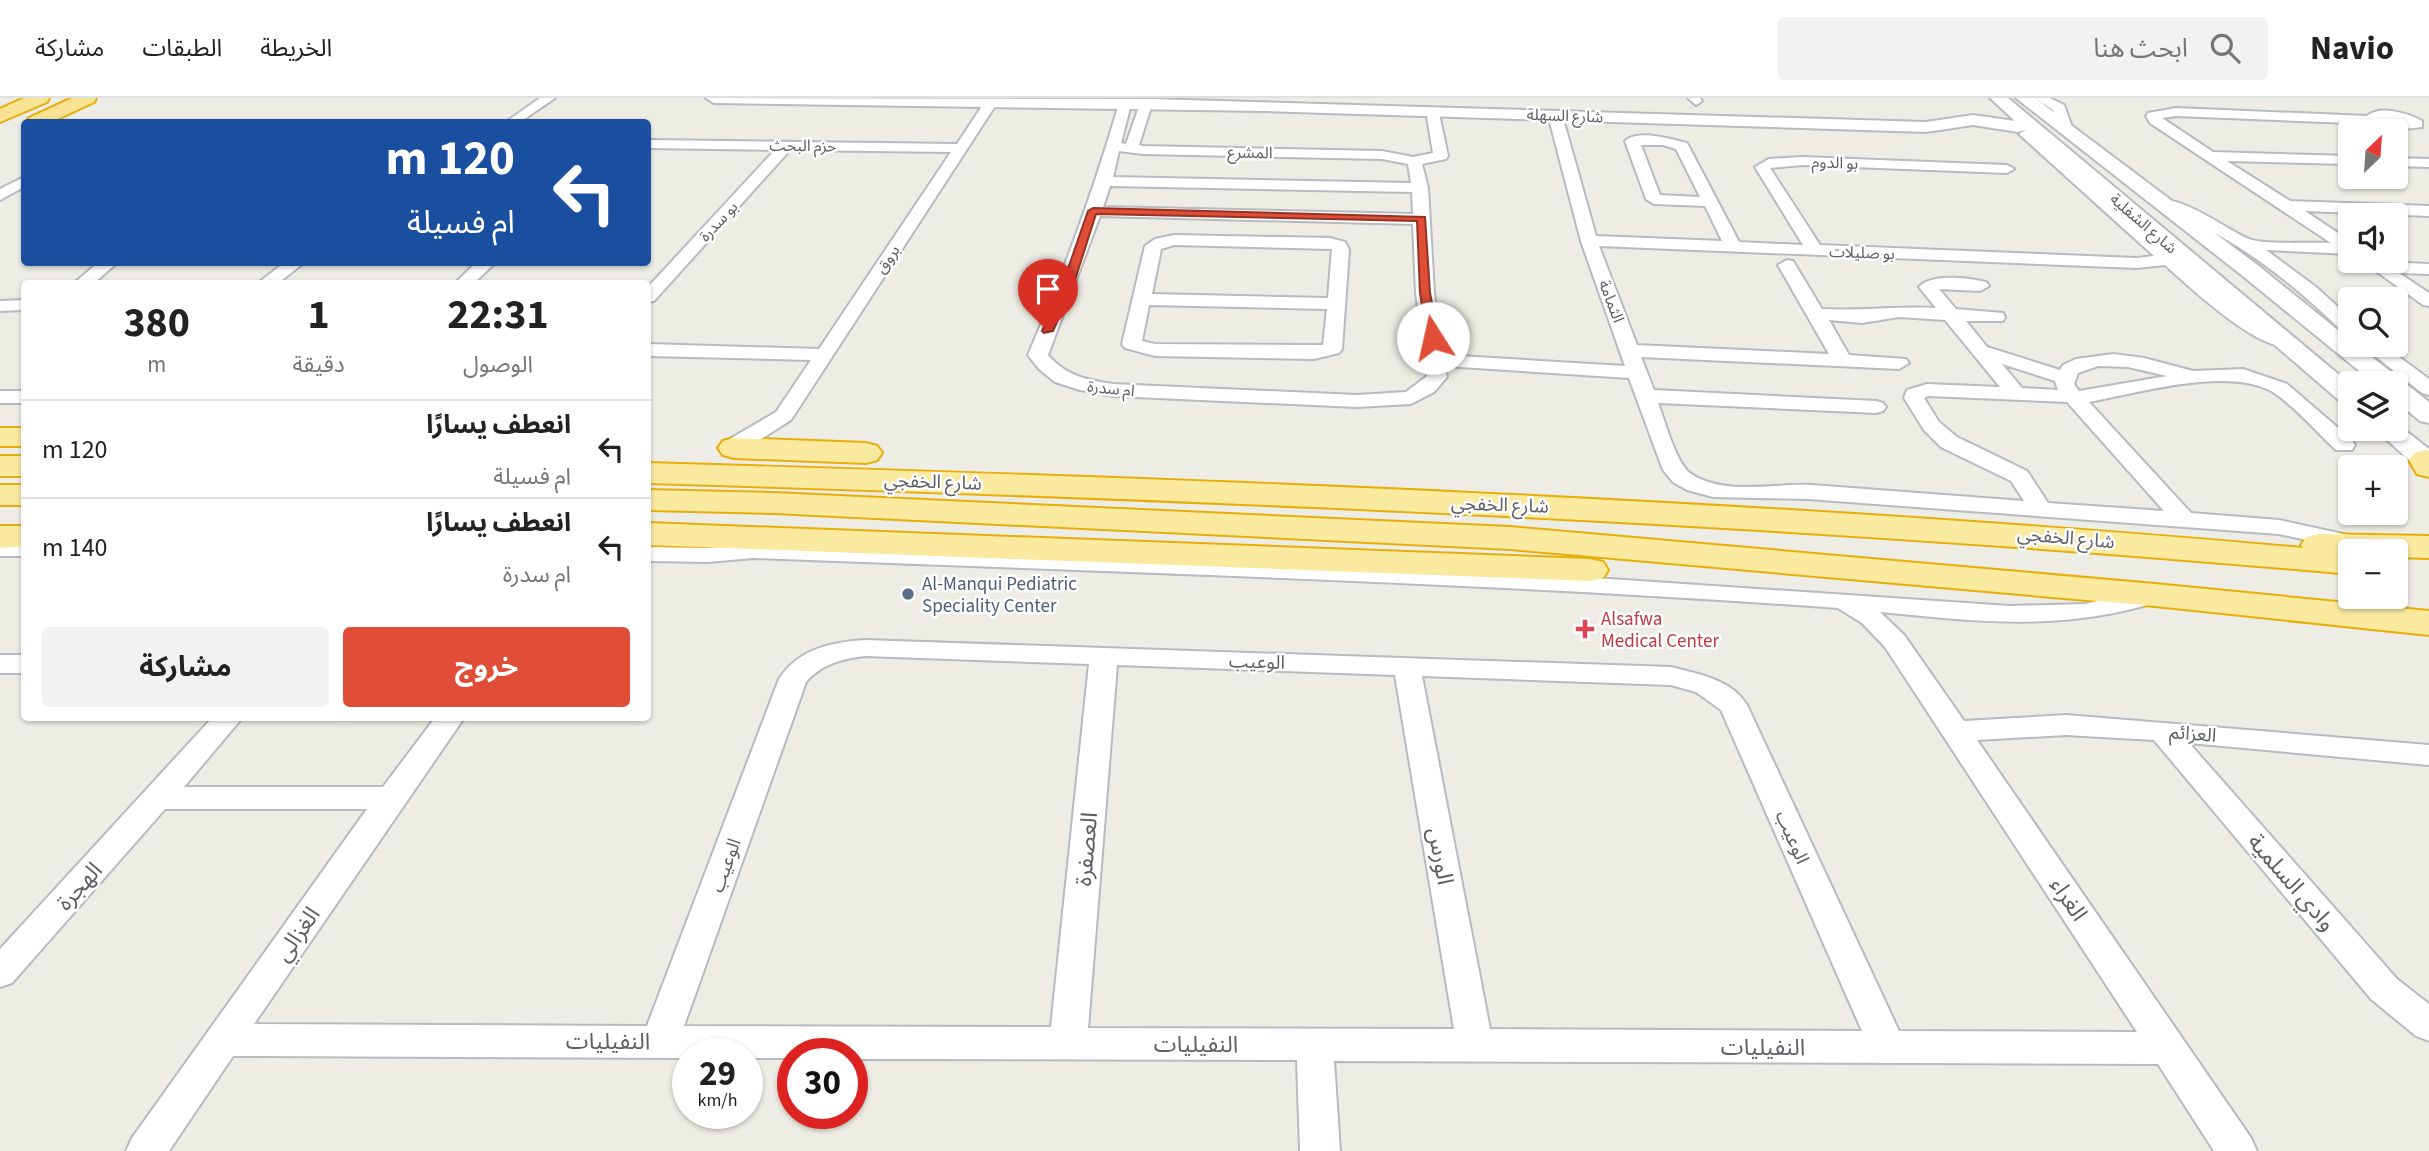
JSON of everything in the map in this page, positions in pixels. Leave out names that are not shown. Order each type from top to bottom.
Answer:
[{"type":"highway","points":[[0,116],[40,98]]},
{"type":"highway","points":[[42,119],[87,98]]},
{"type":"highway","points":[[0,437],[21,437]]},
{"type":"highway","points":[[651,447],[811,450],[1329,472],[1523,491],[1629,510]]},
{"type":"highway","points":[[0,466],[21,466]]},
{"type":"highway","name":"شارع الخفجي","points":[[651,473],[898,480],[1629,510],[1923,526],[2180,534],[2338,553]]},
{"type":"highway","points":[[1759,492],[1923,526]]},
{"type":"highway","points":[[0,495],[21,495]]},
{"type":"highway","name":"شارع الخفجي","points":[[651,500],[774,503],[1510,538],[2429,622]]},
{"type":"highway","points":[[0,537],[21,536]]},
{"type":"highway","points":[[651,547],[769,537],[1550,568],[1799,582],[1879,572]]},
{"type":"highway","points":[[1510,538],[1616,539],[2025,566],[2338,595]]},
{"type":"highway","name":"شارع الخفجي","points":[[2408,549],[2429,547]]},
{"type":"highway","points":[[2408,569],[2429,571]]},
{"type":"highway","points":[[2408,601],[2429,603]]},
{"type":"highway","points":[[2311,610],[2363,629],[2429,643]]},
{"type":"street","points":[[517,119],[549,98]]},
{"type":"street","name":"شارع السهلة","points":[[714,98],[991,103],[1084,101],[1926,127],[1953,125],[1964,120],[1992,121],[2022,130]]},
{"type":"street","name":"شارع السهلة","points":[[901,102],[921,98]]},
{"type":"street","points":[[1041,102],[1060,98]]},
{"type":"street","name":"شارع الشفلية","points":[[2024,98],[2164,204],[2374,371]]},
{"type":"street","points":[[2041,98],[2059,108],[2065,127]]},
{"type":"street","points":[[1675,100],[1700,100]]},
{"type":"street","name":"بروق","points":[[731,448],[784,416],[991,103]]},
{"type":"street","points":[[1964,120],[1954,113],[1933,109],[1994,103],[2022,130],[2080,169]]},
{"type":"street","name":"شارع الشفلية","points":[[1994,103],[2080,169],[2338,387]]},
{"type":"street","name":"ام سدرة","points":[[1125,104],[1111,146],[1104,181],[1068,283],[1038,355],[1048,369],[1074,384],[1113,390],[1357,401],[1411,398],[1427,388],[1437,377],[1437,360]]},
{"type":"street","points":[[1132,146],[1146,104]]},
{"type":"street","points":[[2363,105],[2378,118],[2395,126],[2418,130],[2429,122]]},
{"type":"street","points":[[2338,240],[2153,116],[2169,112],[2378,118],[2418,130]]},
{"type":"street","name":"الثمامة","points":[[1555,115],[1589,241],[1671,466],[1684,481]]},
{"type":"street","points":[[1434,117],[1441,156],[1413,161],[1418,170],[1420,188],[1425,293],[1437,360],[1639,373]]},
{"type":"street","name":"شارع الشفلية","points":[[2022,130],[2224,309],[2290,346]]},
{"type":"street","points":[[1709,202],[1654,199],[1632,141],[1663,141],[1682,146],[1733,247]]},
{"type":"street","name":"حزم البحث","points":[[651,144],[960,148]]},
{"type":"street","name":"بو سدرة","points":[[651,294],[787,145]]},
{"type":"street","name":"المشرع","points":[[1111,146],[1382,155],[1413,161]]},
{"type":"street","points":[[2210,156],[2338,160]]},
{"type":"street","name":"بو الدوم","points":[[1815,250],[1762,167],[1769,163],[1802,161],[2007,169]]},
{"type":"street","points":[[2408,162],[2429,163]]},
{"type":"street","points":[[1104,181],[1420,188]]},
{"type":"street","name":"شارع الشفلية","points":[[2164,204],[2210,221],[2301,285],[2338,317]]},
{"type":"street","points":[[2287,206],[2429,211]]},
{"type":"street","points":[[1093,211],[1422,219]]},
{"type":"street","points":[[1233,241],[1234,214]]},
{"type":"street","points":[[1256,242],[1258,215]]},
{"type":"street","points":[[1174,240],[1233,241],[1339,246],[1334,346],[1328,351],[1155,350],[1138,348],[1131,341],[1156,244],[1174,240]]},
{"type":"street","name":"بو صليلات","points":[[1589,241],[2136,263],[2168,260]]},
{"type":"street","points":[[2245,244],[2338,248]]},
{"type":"street","points":[[1723,262],[1879,270]]},
{"type":"street","name":"بو صليلات","points":[[2136,263],[2184,274]]},
{"type":"street","points":[[1787,265],[1843,360]]},
{"type":"street","points":[[86,280],[105,266]]},
{"type":"street","points":[[271,280],[291,266]]},
{"type":"street","points":[[467,280],[483,266]]},
{"type":"street","points":[[2408,267],[2429,269]]},
{"type":"street","points":[[2387,273],[2429,301]]},
{"type":"street","points":[[2301,285],[2304,316]]},
{"type":"street","points":[[1980,286],[1929,286],[1929,290],[2017,395]]},
{"type":"street","points":[[1142,299],[1337,304]]},
{"type":"street","points":[[0,306],[21,305]]},
{"type":"street","points":[[1816,314],[1862,317],[1890,312],[1996,317]]},
{"type":"street","points":[[651,349],[824,355]]},
{"type":"street","points":[[1631,351],[1899,363]]},
{"type":"street","points":[[1981,351],[2069,387],[2100,396],[2192,378],[2229,374],[2267,382],[2285,392],[2344,445]]},
{"type":"street","points":[[2387,357],[2429,389]]},
{"type":"street","points":[[2180,534],[2069,387],[2066,373],[2076,366],[2105,361],[2152,366],[2192,378]]},
{"type":"street","points":[[2041,510],[2019,476],[1962,450],[1939,434],[1913,396],[1916,392],[1927,390],[2017,395],[2069,387]]},
{"type":"street","points":[[1647,396],[1876,407]]},
{"type":"street","points":[[0,397],[21,397]]},
{"type":"street","points":[[2408,398],[2429,415]]},
{"type":"street","points":[[784,416],[792,438],[811,450]]},
{"type":"street","points":[[2402,441],[2428,463]]},
{"type":"street","name":"شارع الخفجي","points":[[1684,481],[1705,489],[1796,491],[2041,510],[2180,534]]},
{"type":"street","name":"شارع الخفجي","points":[[651,547],[708,555],[753,551],[1321,571],[2065,614],[2100,611],[2155,595]]},
{"type":"street","points":[[0,550],[21,550]]},
{"type":"street","name":"الغراء","points":[[1843,601],[1882,627],[1900,648],[2236,1151]]},
{"type":"street","points":[[1900,648],[1897,628],[1907,612],[1916,607]]},
{"type":"street","name":"الوعيب","points":[[660,1041],[789,691],[802,668],[830,652],[847,649],[1104,655],[1671,676],[1706,685],[1733,705],[1888,1047]]},
{"type":"street","name":"العصفرة","points":[[1069,1043],[1104,655]]},
{"type":"street","points":[[0,664],[21,664]]},
{"type":"street","name":"الورس","points":[[1407,667],[1475,1045]]},
{"type":"street","name":"الهجرة","points":[[0,973],[225,721]]},
{"type":"street","name":"الغزالي","points":[[146,1151],[391,798],[448,721]]},
{"type":"street","name":"العزائم","points":[[1957,731],[2066,725],[2162,730],[2429,755]]},
{"type":"street","name":"وادي السلمية","points":[[2162,730],[2384,989],[2429,1026]]},
{"type":"street","points":[[158,798],[391,798]]},
{"type":"street","name":"النفيليات","points":[[224,1040],[2168,1048]]},
{"type":"street","points":[[1315,1044],[1320,1151]]},
{"type":"place","name":"Al-Manqui Pediatric Speciality Center","points":[[908,594]]},
{"type":"place","name":"Alsafwa Medical Center","points":[[1585,629]]},
{"type":"route","points":[[1048,331],[1093,211],[1422,219],[1425,293],[1433,338]]}]
